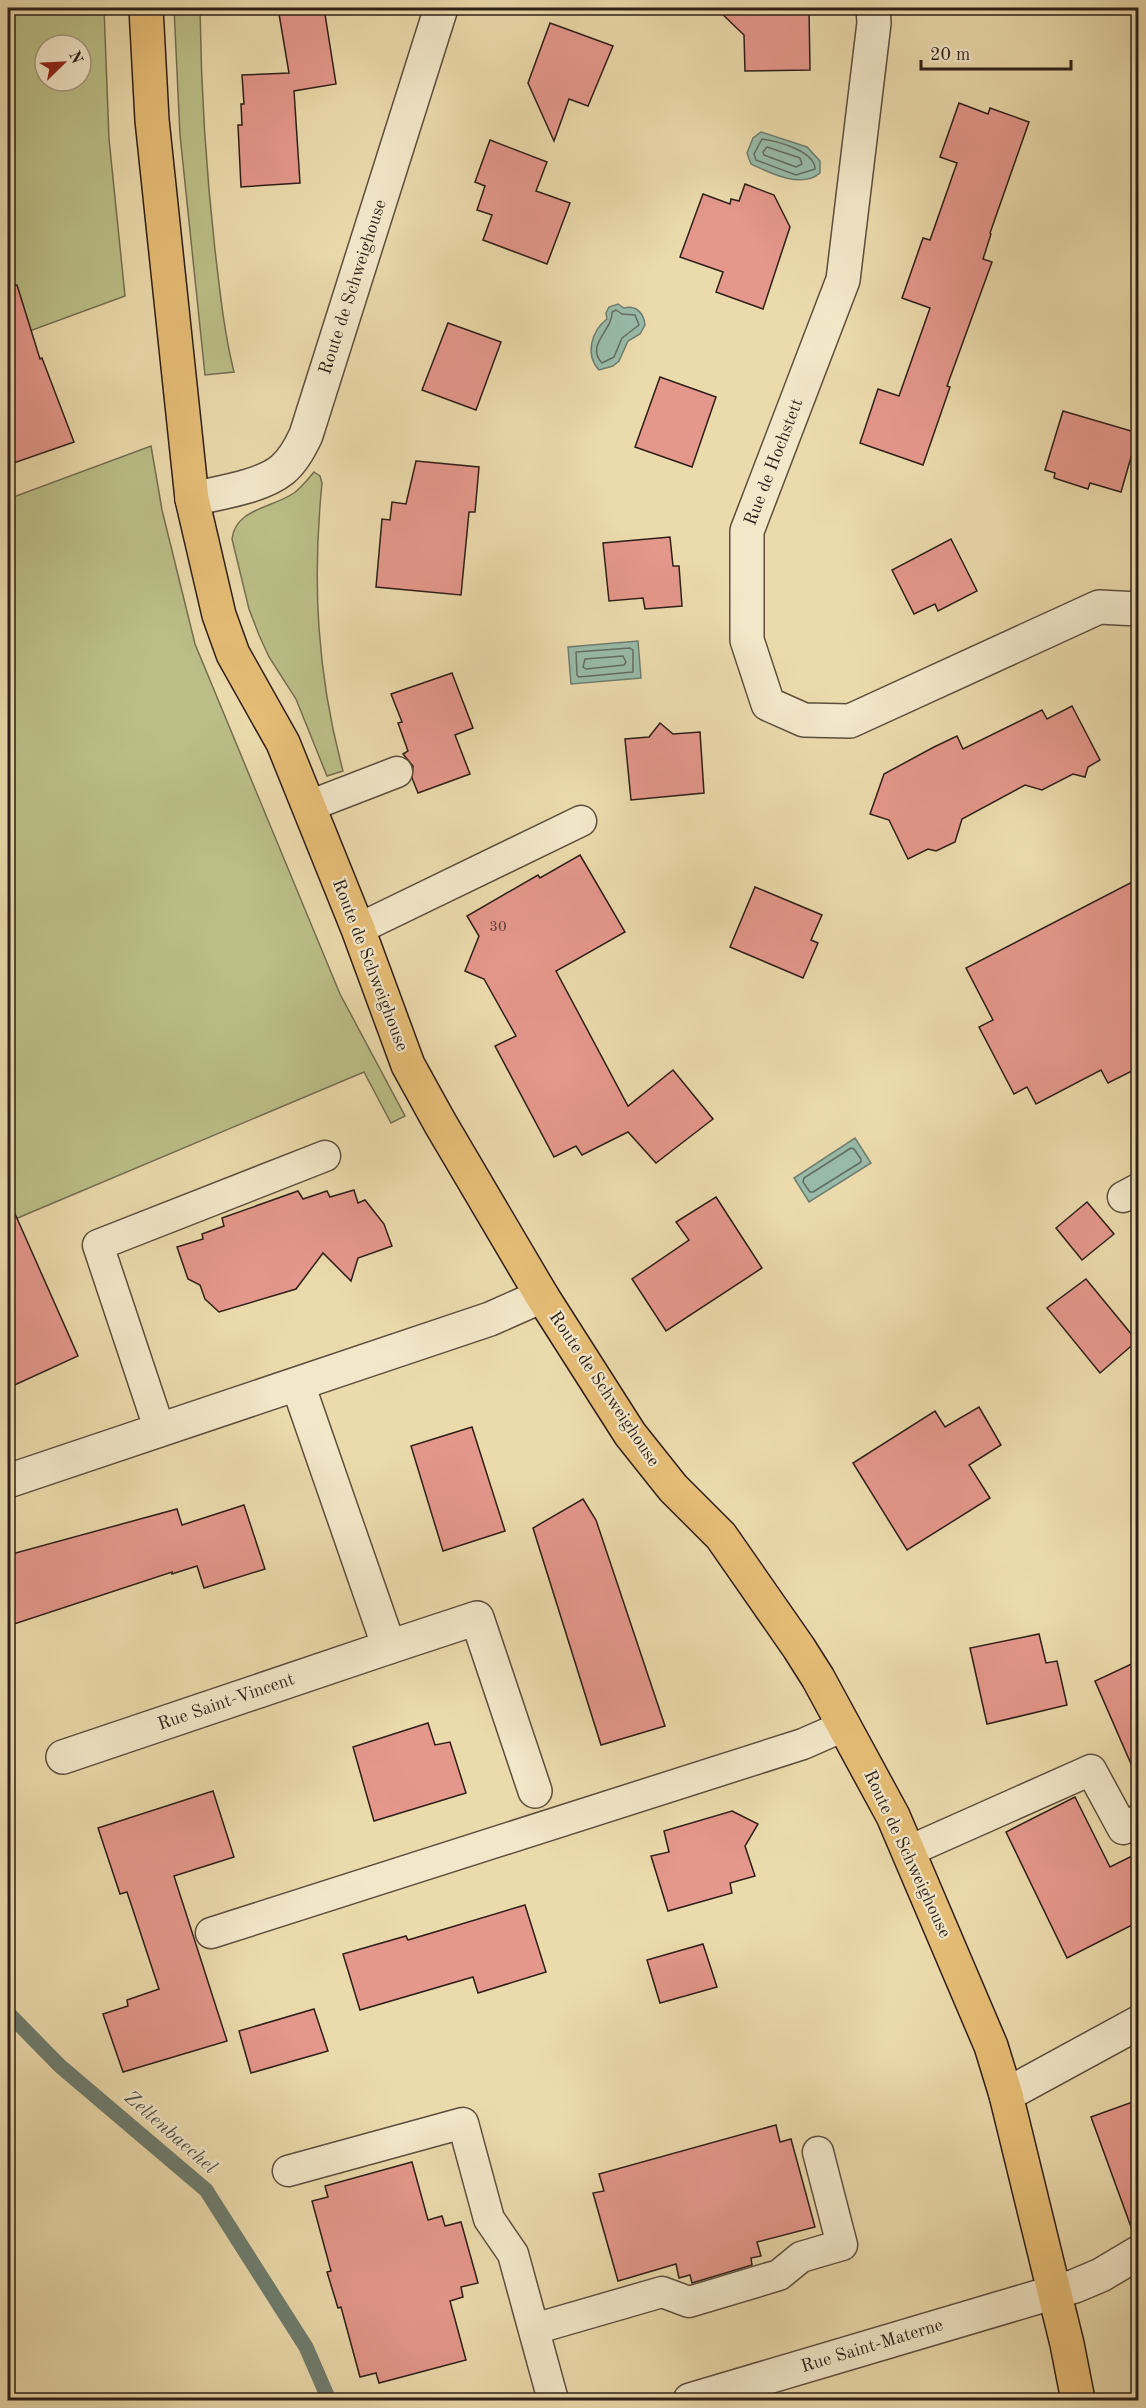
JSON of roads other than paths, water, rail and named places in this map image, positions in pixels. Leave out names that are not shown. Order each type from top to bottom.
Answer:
[{"type":"main road","name":"Route de Schweighouse","points":[[146,8],[153,130],[192,499],[219,615],[233,654],[283,743],[358,929],[408,1065],[440,1123],[542,1296],[630,1434],[653,1466],[721,1536],[744,1565],[809,1662],[893,1816],[983,2024],[1006,2095],[1067,2344],[1078,2400]]},
{"type":"street","name":"Route de Schweighouse","points":[[192,499],[265,479],[280,472],[292,461],[299,449],[306,435],[441,8]]},
{"type":"street","name":"Rue de Hochstett","points":[[873,8],[874,23],[843,280],[747,531],[747,640],[768,704],[804,720],[850,721],[1099,607],[1138,609]]},
{"type":"street","points":[[8,1481],[490,1319],[542,1296]]},
{"type":"street","points":[[298,1385],[389,1647]]},
{"type":"street","name":"Rue Saint-Vincent","points":[[63,1757],[477,1618],[535,1791]]},
{"type":"street","points":[[1006,2095],[1138,2024]]},
{"type":"street","points":[[1054,2292],[1101,2275],[1138,2253]]},
{"type":"street","name":"Rue Saint-Materne","points":[[690,2400],[1054,2292]]},
{"type":"lane","points":[[309,806],[397,772]]},
{"type":"lane","points":[[358,929],[581,821]]},
{"type":"lane","points":[[160,1431],[98,1245],[325,1156]]},
{"type":"lane","points":[[211,1933],[792,1748],[844,1726]]},
{"type":"lane","points":[[909,1851],[1091,1770],[1123,1829],[1138,1820]]},
{"type":"lane","points":[[288,2171],[462,2123],[489,2218],[513,2254],[553,2400]]},
{"type":"lane","points":[[534,2329],[662,2292],[689,2302],[778,2276],[801,2257],[842,2246],[818,2152]]},
{"type":"water","points":[[761,132],[807,147],[820,161],[820,173],[813,178],[795,180],[751,164],[747,153],[753,138]]},
{"type":"water","points":[[618,304],[624,308],[639,311],[645,325],[640,334],[628,341],[619,361],[613,366],[599,370],[592,357],[594,336],[607,319],[606,313],[609,307]]},
{"type":"water","points":[[638,641],[641,678],[571,684],[568,647]]},
{"type":"water","points":[[855,1138],[871,1163],[809,1202],[794,1178]]},
{"type":"waterway","name":"Zeltenbaechel","points":[[8,2013],[60,2066],[206,2190],[306,2347],[329,2400]]}]
